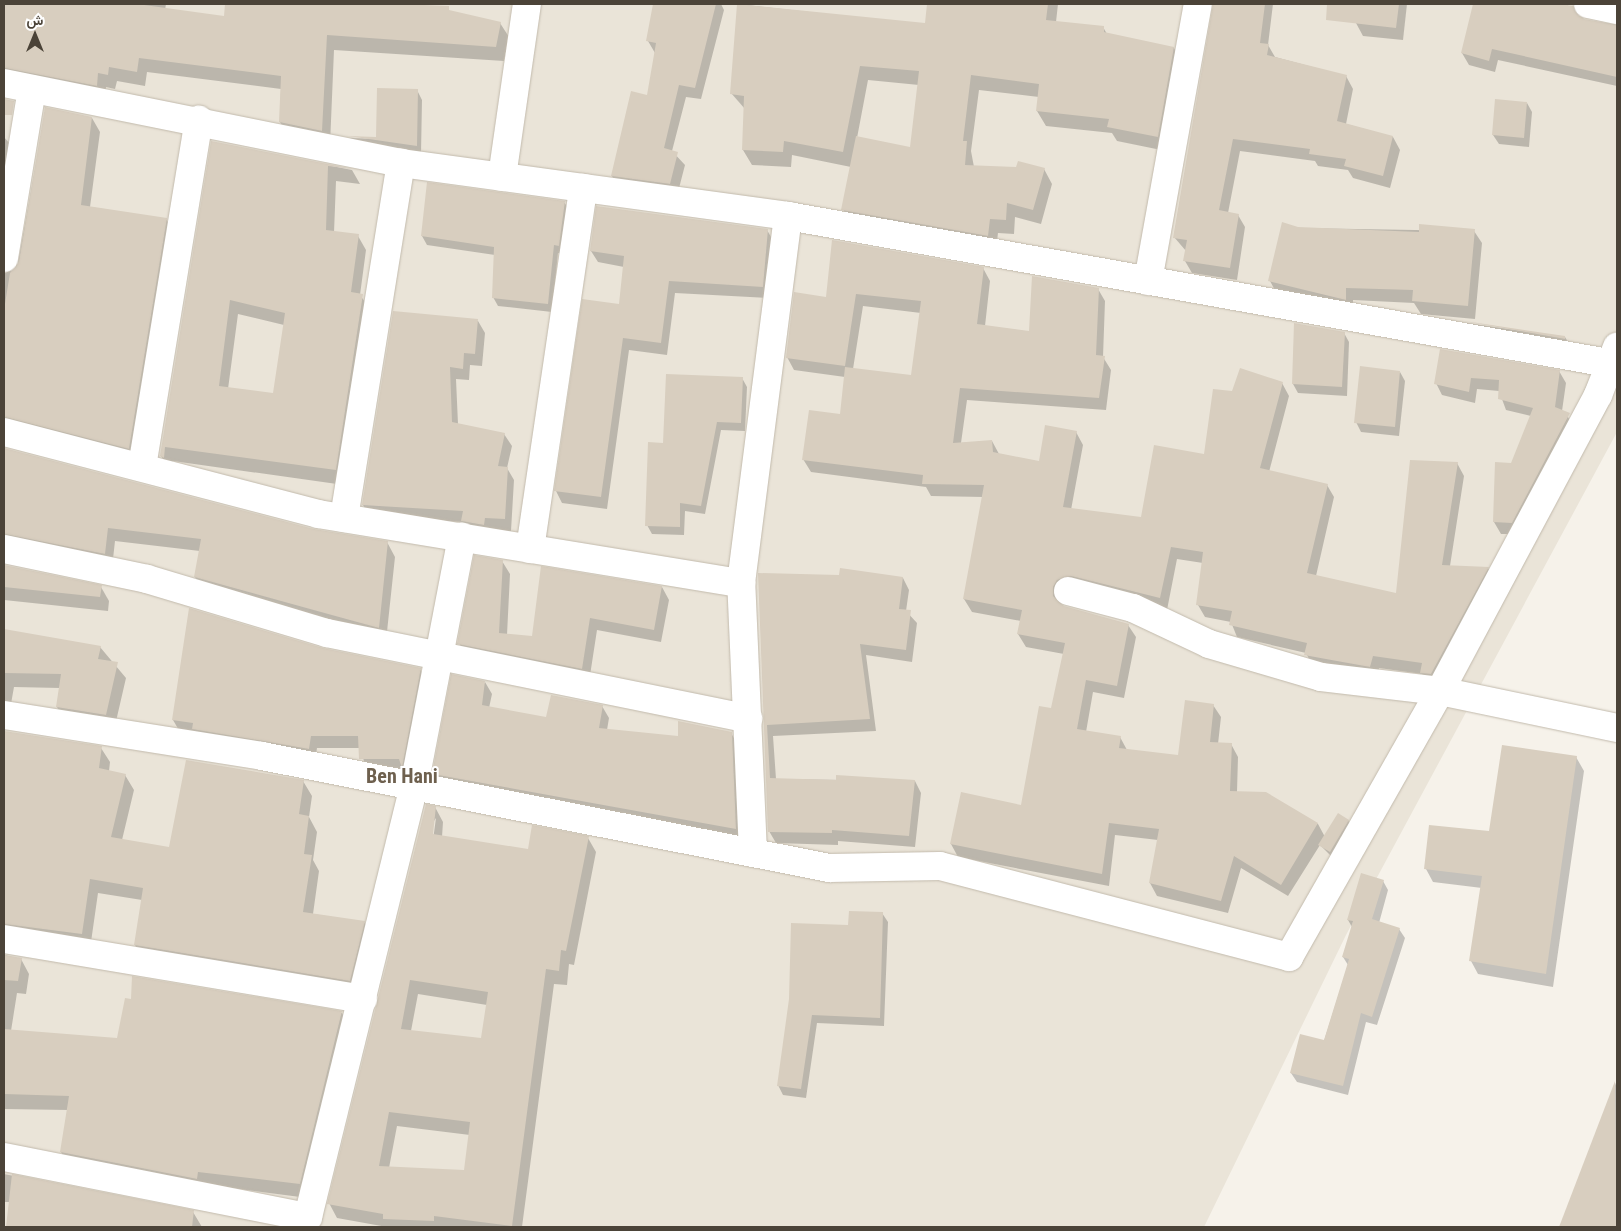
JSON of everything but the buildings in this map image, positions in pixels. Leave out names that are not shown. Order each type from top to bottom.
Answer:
[{"type":"street","points":[[502,177],[527,4]]},
{"type":"street","points":[[1148,281],[1198,4]]},
{"type":"street","points":[[1588,4],[1617,10]]},
{"type":"street","points":[[4,83],[199,120],[401,163],[788,216],[1148,281],[1613,355],[1598,395],[1440,691],[1289,957],[940,866],[829,868],[414,786],[4,715]]},
{"type":"street","points":[[4,258],[32,89]]},
{"type":"street","points":[[142,467],[199,120]]},
{"type":"street","points":[[344,518],[401,163]]},
{"type":"street","points":[[530,548],[583,188]]},
{"type":"street","points":[[753,853],[742,583],[788,216]]},
{"type":"street","points":[[4,432],[344,518],[742,583]]},
{"type":"street","points":[[4,1157],[308,1217],[364,999],[414,786],[442,656],[462,537]]},
{"type":"street","points":[[4,549],[147,579],[327,633],[748,719]]},
{"type":"street","points":[[1068,591],[1133,608],[1209,644],[1321,678],[1440,691],[1617,728]]},
{"type":"street","points":[[4,939],[364,999]]},
{"type":"shaded area","points":[[4,4],[1617,4],[1617,432],[1346,935],[1204,1227],[4,1227]]},
{"type":"district","name":"Ben Hani","points":[[402,776]]}]
